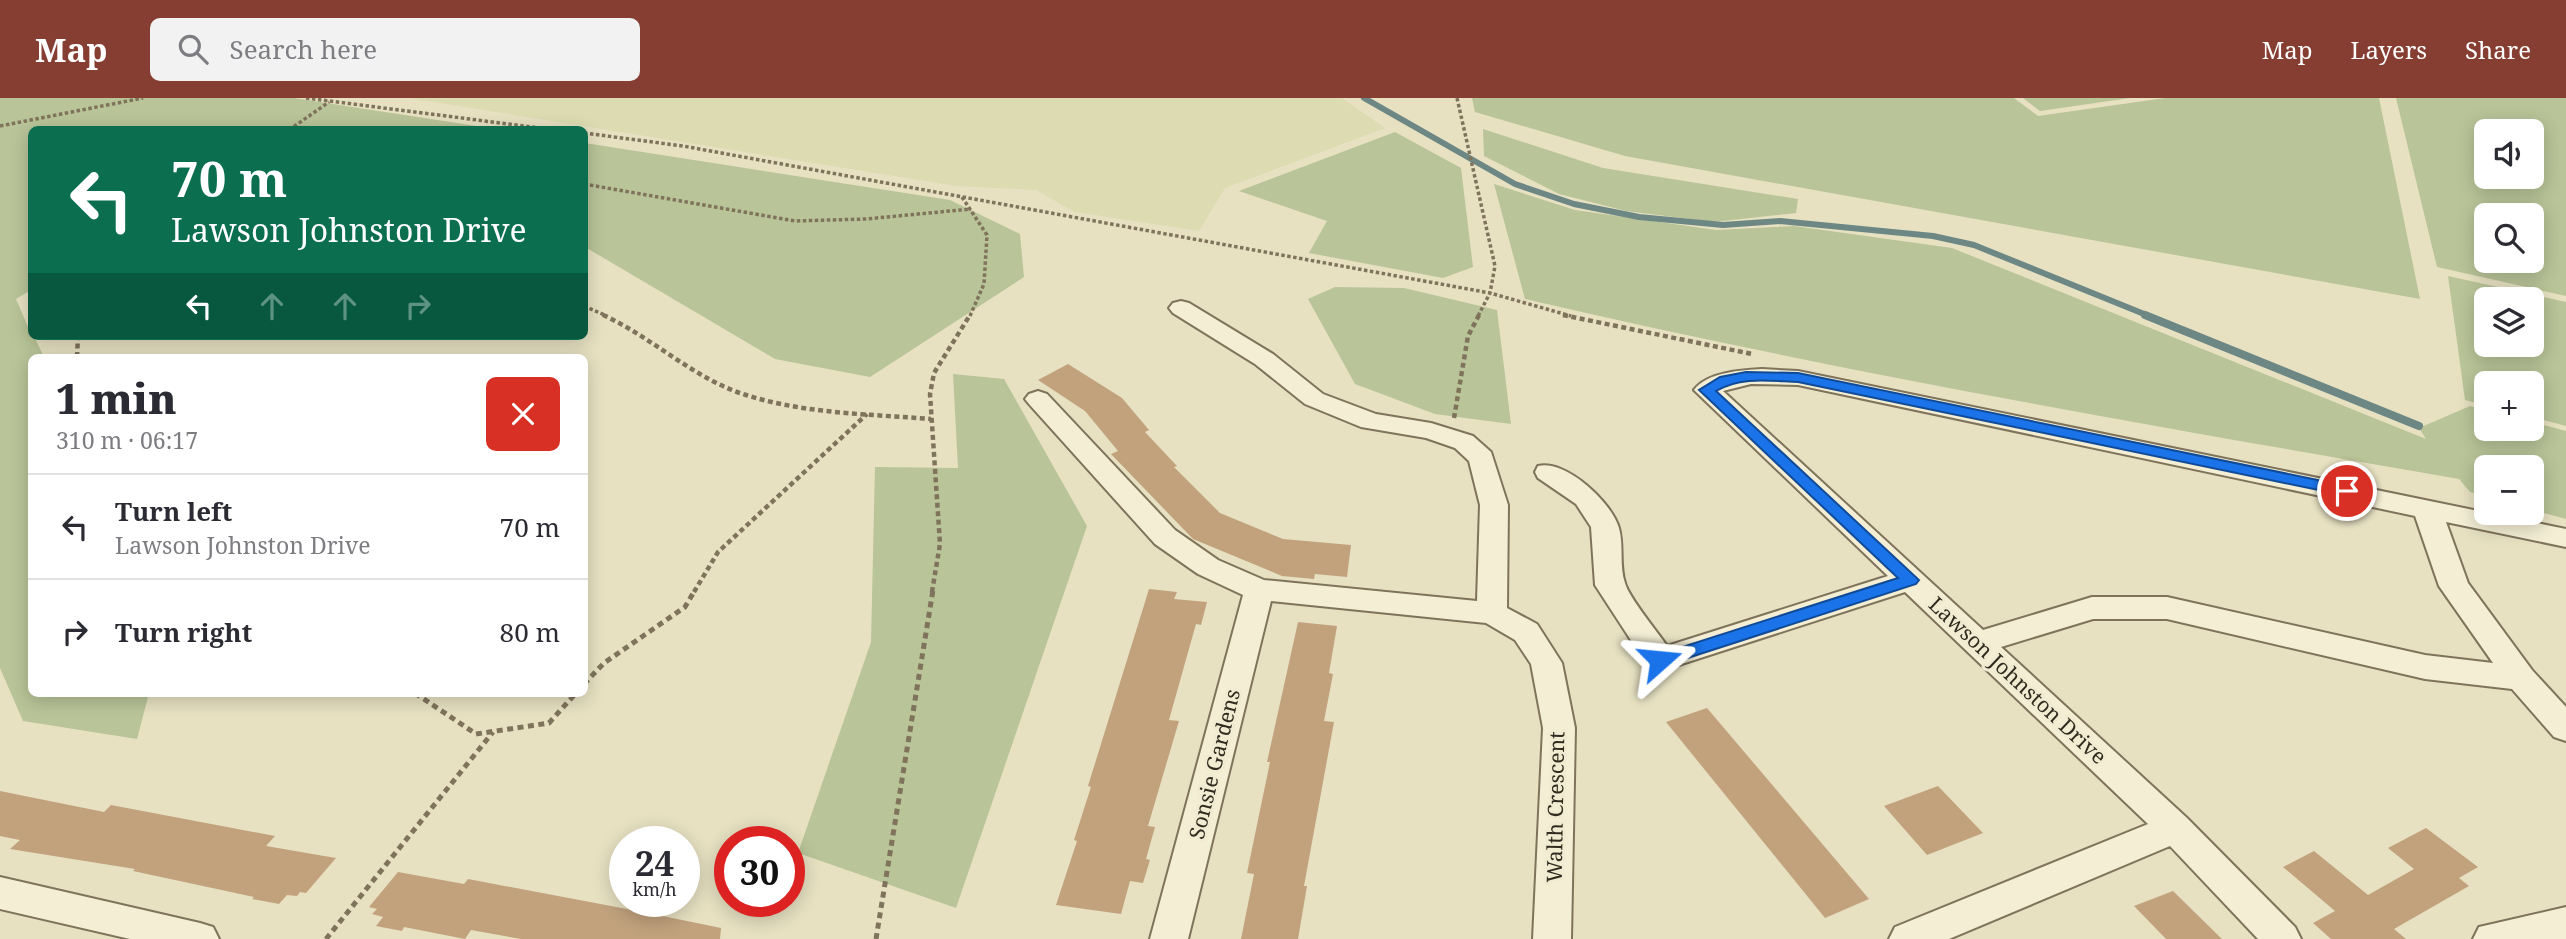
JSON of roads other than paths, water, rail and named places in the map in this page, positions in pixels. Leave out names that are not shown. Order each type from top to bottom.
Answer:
[{"type":"street","points":[[1038,399],[1166,537],[1208,568],[1259,590],[1492,613],[1494,505],[1482,458],[1464,442],[1431,431],[1370,421],[1314,399],[1264,359],[1181,308]]},
{"type":"street","name":"Lawson Johnston Drive","points":[[2282,939],[2175,828],[1707,390],[1725,380],[1746,376],[1798,378],[2427,509]]},
{"type":"street","points":[[1548,472],[1586,498],[1605,527],[1611,584],[1660,660],[1910,580]]},
{"type":"street","points":[[2427,509],[2566,538]]},
{"type":"street","points":[[2427,509],[2454,586],[2521,678],[2566,728]]},
{"type":"street","name":"Sonsie Gardens","points":[[1169,939],[1259,590]]},
{"type":"street","points":[[1978,643],[2092,608],[2167,608],[2425,667],[2521,678]]},
{"type":"street","name":"Walth Crescent","points":[[1492,613],[1526,632],[1546,663],[1559,728],[1552,939]]},
{"type":"street","points":[[1908,939],[2175,828]]},
{"type":"street","points":[[0,893],[190,938]]},
{"type":"street","points":[[2492,939],[2566,923]]},
{"type":"waterway","points":[[1364,98],[1515,184],[1574,204],[1639,217],[1723,225],[1780,221],[1933,236],[1974,245],[2149,316]]},
{"type":"waterway","points":[[2145,315],[2419,426]]}]
